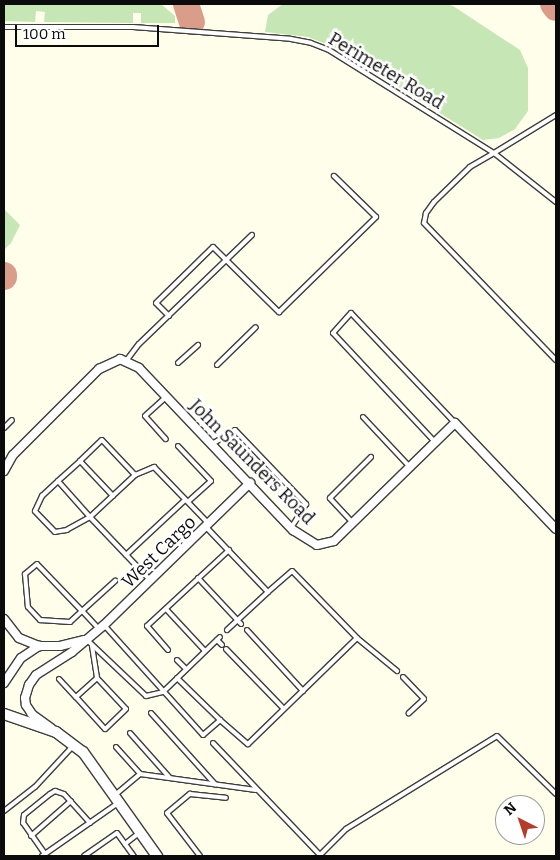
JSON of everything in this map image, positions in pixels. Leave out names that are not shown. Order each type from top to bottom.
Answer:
[{"type":"street","name":"John Saunders Road","points":[[123,360],[139,368],[291,528],[318,545],[334,541],[455,423]]},
{"type":"street","points":[[5,466],[13,455],[99,369],[123,360]]},
{"type":"street","points":[[455,423],[556,529]]},
{"type":"street","name":"West Cargo","points":[[56,732],[32,714],[26,705],[25,698],[29,685],[44,668],[72,652],[102,627],[250,484]]},
{"type":"street","name":"West Cargo","points":[[4,619],[19,638],[39,646],[60,646],[86,639]]},
{"type":"street","points":[[4,683],[21,658],[39,646]]},
{"type":"street","points":[[4,714],[56,732],[75,745],[89,759],[157,856]]},
{"type":"lane","name":"Perimeter Road","points":[[4,27],[133,27],[291,39],[311,43],[329,50],[494,153],[556,202]]},
{"type":"lane","points":[[556,115],[470,166],[434,202],[426,213],[424,223],[556,360]]},
{"type":"lane","points":[[169,316],[156,303],[213,247],[279,312],[376,217],[334,176]]},
{"type":"lane","points":[[123,360],[252,235]]},
{"type":"lane","points":[[435,442],[332,334],[351,313],[455,423]]},
{"type":"lane","points":[[217,364],[256,327]]},
{"type":"lane","points":[[178,363],[198,344]]},
{"type":"lane","points":[[166,396],[145,416],[166,438]]},
{"type":"lane","points":[[362,417],[410,467]]},
{"type":"lane","points":[[4,428],[12,420]]},
{"type":"lane","points":[[212,444],[234,430],[306,504],[291,528]]},
{"type":"lane","points":[[135,475],[102,440],[42,496],[36,510],[55,532],[67,530],[90,516],[135,475],[154,467],[268,592]]},
{"type":"lane","points":[[126,555],[211,481],[178,446]]},
{"type":"lane","points":[[353,523],[330,498],[371,457]]},
{"type":"lane","points":[[80,461],[113,496]]},
{"type":"lane","points":[[58,481],[150,581]]},
{"type":"lane","points":[[168,650],[146,626],[228,550]]},
{"type":"lane","points":[[115,580],[82,611],[70,622],[40,620],[28,606],[25,574],[37,564],[82,611],[102,627],[203,735],[220,720]]},
{"type":"lane","points":[[227,630],[239,622],[268,592],[292,571],[357,638],[397,671]]},
{"type":"lane","points":[[198,578],[239,622]]},
{"type":"lane","points":[[166,609],[205,651]]},
{"type":"lane","points":[[247,630],[303,690]]},
{"type":"lane","points":[[86,639],[146,696],[163,692],[218,638],[222,645]]},
{"type":"lane","points":[[177,678],[248,744],[357,638]]},
{"type":"lane","points":[[59,679],[105,729],[126,709],[97,678],[92,646]]},
{"type":"lane","points":[[226,649],[284,709]]},
{"type":"lane","points":[[177,660],[186,669]]},
{"type":"lane","points":[[403,677],[424,699],[409,714]]},
{"type":"lane","points":[[76,697],[97,678]]},
{"type":"lane","points":[[151,713],[215,784]]},
{"type":"lane","points":[[130,733],[170,778]]},
{"type":"lane","points":[[213,743],[256,790],[321,855],[346,829],[498,736],[556,794]]},
{"type":"lane","points":[[4,811],[34,786],[75,745]]},
{"type":"lane","points":[[116,747],[140,774],[256,790]]},
{"type":"lane","points":[[90,823],[64,794],[55,791],[24,815],[23,823],[44,855],[90,823],[140,774]]},
{"type":"lane","points":[[200,856],[167,813],[190,794],[226,798]]},
{"type":"lane","points":[[30,836],[70,801]]},
{"type":"lane","points":[[125,844],[140,832]]},
{"type":"lane","points":[[84,856],[117,833],[134,856]]},
{"type":"green space","points":[[4,4],[161,4],[175,16],[175,23],[141,23],[141,13],[133,13],[133,23],[44,22],[45,12],[36,11],[35,22],[4,21]]},
{"type":"green space","points":[[283,4],[447,4],[453,6],[520,50],[528,68],[528,111],[515,129],[499,138],[483,140],[336,48],[308,37],[265,32],[268,15]]},
{"type":"green space","points":[[4,209],[20,225],[11,243],[5,249]]},
{"type":"taxiway","points":[[186,4],[192,22]]},
{"type":"taxiway","points":[[553,4],[556,8]]}]
